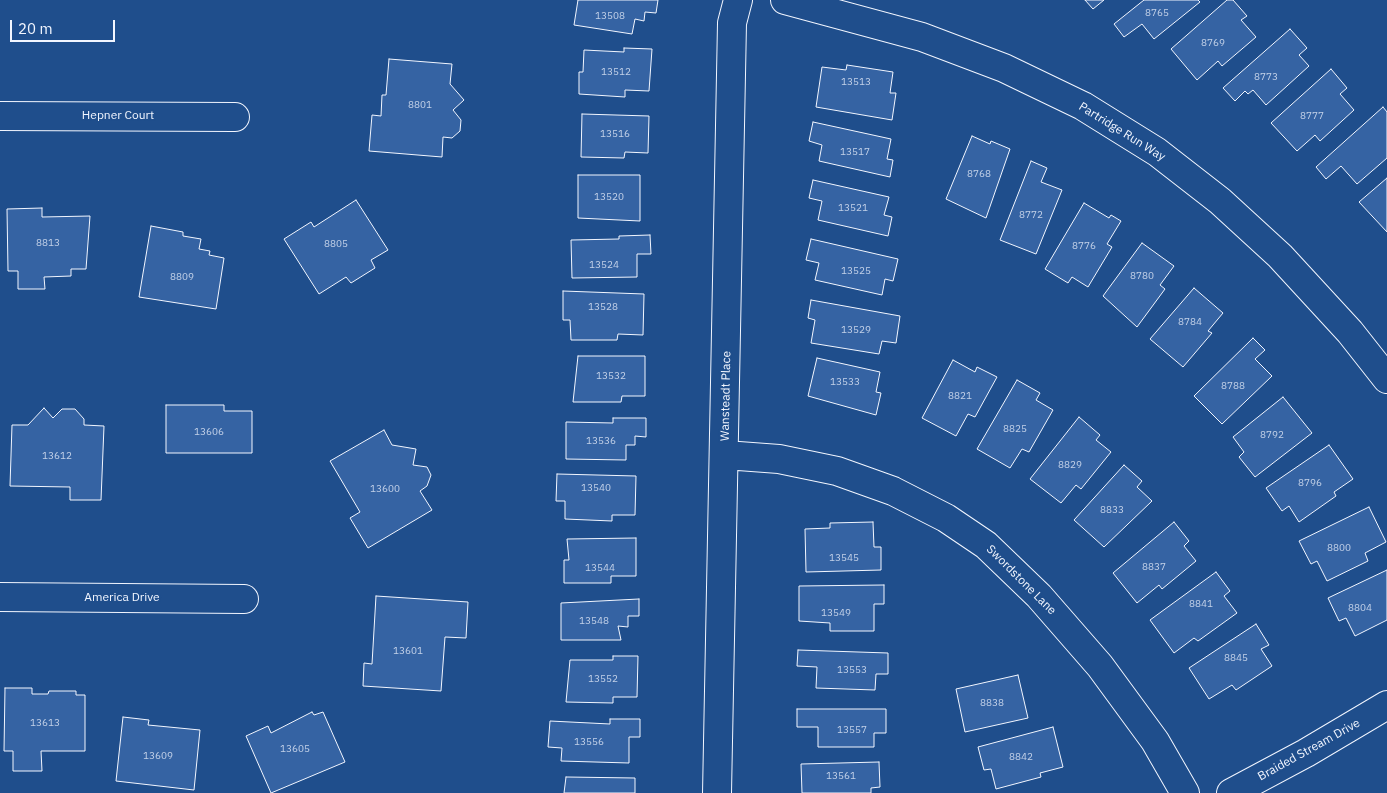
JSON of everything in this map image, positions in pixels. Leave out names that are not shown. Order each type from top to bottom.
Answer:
[{"type":"street","name":"Wansteadt Place","points":[[717,793],[732,23],[738,0]]},
{"type":"street","name":"Partridge Run Way","points":[[785,0],[922,37],[1004,68],[1083,106],[1157,152],[1220,201],[1280,256],[1350,332],[1387,380]]},
{"type":"street","name":"Hepner Court","points":[[0,116],[235,117]]},
{"type":"street","name":"Swordstone Lane","points":[[725,455],[779,459],[837,471],[893,491],[946,518],[986,545],[1040,596],[1100,666],[1155,741],[1185,793]]},
{"type":"street","name":"America Drive","points":[[0,597],[244,599]]},
{"type":"street","name":"Braided Stream Drive","points":[[1231,793],[1306,753],[1387,705]]},
{"type":"building","points":[[578,0],[658,0],[656,13],[645,12],[644,21],[635,19],[632,34],[574,25]]},
{"type":"building","points":[[1085,0],[1104,0],[1093,9]]},
{"type":"building","points":[[1144,0],[1198,0],[1200,2],[1154,39],[1142,24],[1124,37],[1114,24]]},
{"type":"building","points":[[1227,0],[1233,0],[1247,16],[1241,20],[1256,37],[1222,66],[1218,61],[1197,80],[1171,49]]},
{"type":"building","points":[[1290,29],[1307,48],[1299,55],[1309,66],[1266,105],[1253,90],[1248,94],[1245,91],[1235,101],[1223,88]]},
{"type":"building","points":[[624,48],[652,49],[649,91],[625,90],[625,97],[579,94],[579,72],[583,72],[584,50],[624,52]]},
{"type":"building","points":[[389,59],[452,64],[450,84],[464,100],[453,110],[461,120],[460,131],[452,138],[443,137],[442,157],[369,151],[372,115],[381,116],[382,95],[386,95]]},
{"type":"building","points":[[847,65],[893,72],[890,93],[896,93],[892,120],[816,107],[822,67],[846,70]]},
{"type":"building","points":[[1331,69],[1347,88],[1340,94],[1354,110],[1320,141],[1315,135],[1297,151],[1271,123]]},
{"type":"building","points":[[1383,107],[1387,112],[1387,158],[1357,184],[1341,166],[1326,179],[1316,167]]},
{"type":"building","points":[[582,114],[649,116],[648,153],[625,152],[624,158],[581,157]]},
{"type":"building","points":[[813,122],[891,139],[887,159],[893,160],[890,177],[819,161],[822,145],[809,141]]},
{"type":"building","points":[[972,136],[990,144],[991,141],[1010,149],[986,218],[946,199]]},
{"type":"building","points":[[1031,161],[1047,168],[1041,182],[1062,190],[1036,254],[1000,240]]},
{"type":"building","points":[[578,175],[640,175],[640,221],[578,218]]},
{"type":"building","points":[[1387,178],[1387,232],[1359,202]]},
{"type":"building","points":[[813,180],[889,197],[884,215],[892,217],[888,236],[818,220],[822,201],[809,198]]},
{"type":"building","points":[[356,200],[388,250],[371,260],[375,268],[351,283],[346,277],[319,294],[284,239],[311,222],[314,227]]},
{"type":"building","points":[[1084,203],[1109,218],[1111,215],[1121,221],[1107,244],[1112,247],[1088,287],[1072,277],[1068,283],[1045,269]]},
{"type":"building","points":[[42,208],[42,217],[90,216],[86,269],[71,269],[71,276],[44,277],[45,289],[18,289],[18,271],[8,271],[7,209]]},
{"type":"building","points":[[151,226],[183,232],[183,236],[201,239],[199,249],[210,251],[209,255],[224,258],[216,309],[139,297]]},
{"type":"building","points":[[650,235],[651,254],[637,254],[637,277],[572,278],[571,240],[619,239],[619,236]]},
{"type":"building","points":[[811,239],[898,259],[893,281],[885,279],[882,295],[815,280],[819,263],[806,260]]},
{"type":"building","points":[[1142,243],[1174,266],[1160,285],[1165,289],[1137,327],[1103,296]]},
{"type":"building","points":[[1194,288],[1223,313],[1208,331],[1212,333],[1183,367],[1150,339]]},
{"type":"building","points":[[563,291],[644,294],[643,335],[618,334],[617,340],[571,340],[570,320],[563,320]]},
{"type":"building","points":[[811,300],[900,316],[896,343],[882,341],[879,354],[811,343],[815,320],[808,318]]},
{"type":"building","points":[[1253,338],[1265,350],[1255,359],[1272,376],[1222,424],[1194,396]]},
{"type":"building","points":[[578,356],[645,356],[645,396],[622,396],[621,402],[573,402]]},
{"type":"building","points":[[817,358],[880,372],[876,392],[881,393],[876,415],[808,396]]},
{"type":"building","points":[[953,360],[975,372],[977,367],[997,377],[975,417],[968,414],[956,436],[922,418]]},
{"type":"building","points":[[1017,380],[1040,393],[1036,400],[1053,410],[1029,452],[1022,449],[1010,468],[977,449]]},
{"type":"building","points":[[1283,397],[1312,433],[1255,477],[1239,457],[1244,452],[1233,437]]},
{"type":"building","points":[[166,405],[224,405],[224,411],[252,411],[252,453],[166,453]]},
{"type":"building","points":[[44,408],[53,418],[62,409],[75,409],[84,419],[84,425],[104,426],[101,500],[70,500],[70,487],[10,486],[12,425],[28,425]]},
{"type":"building","points":[[1079,417],[1100,435],[1096,440],[1111,452],[1081,489],[1076,485],[1061,503],[1030,479]]},
{"type":"building","points":[[613,418],[646,418],[646,437],[635,436],[635,445],[626,445],[626,460],[566,459],[566,422],[613,423]]},
{"type":"building","points":[[384,430],[392,445],[416,449],[413,465],[427,467],[431,475],[427,486],[420,491],[432,510],[368,548],[350,518],[360,512],[330,461]]},
{"type":"building","points":[[1329,445],[1353,479],[1334,492],[1336,496],[1299,522],[1289,506],[1282,511],[1266,488]]},
{"type":"building","points":[[1124,465],[1142,481],[1137,487],[1152,501],[1104,547],[1074,520]]},
{"type":"building","points":[[557,474],[636,476],[635,515],[612,515],[612,521],[565,519],[565,501],[556,501]]},
{"type":"building","points":[[1369,507],[1386,542],[1365,553],[1368,561],[1327,581],[1317,561],[1311,564],[1299,541]]},
{"type":"building","points":[[873,522],[874,547],[881,547],[881,570],[806,572],[805,529],[830,528],[830,523]]},
{"type":"building","points":[[1174,522],[1189,541],[1184,546],[1196,561],[1162,589],[1159,585],[1137,603],[1113,573]]},
{"type":"building","points":[[636,538],[636,576],[611,576],[611,583],[564,583],[564,560],[569,560],[567,539]]},
{"type":"building","points":[[1387,570],[1387,620],[1355,636],[1346,618],[1339,621],[1328,598]]},
{"type":"building","points":[[1216,572],[1230,591],[1224,596],[1237,613],[1198,641],[1194,638],[1174,653],[1150,620]]},
{"type":"building","points":[[884,585],[884,604],[874,604],[874,631],[830,631],[830,623],[799,621],[799,586]]},
{"type":"building","points":[[376,596],[468,602],[466,638],[445,637],[441,691],[363,686],[364,663],[372,664]]},
{"type":"building","points":[[639,599],[639,616],[628,616],[628,627],[618,626],[621,640],[561,640],[561,603]]},
{"type":"building","points":[[1256,624],[1269,645],[1261,649],[1272,666],[1236,690],[1232,685],[1209,699],[1189,668]]},
{"type":"building","points":[[798,650],[888,653],[888,674],[876,674],[875,690],[816,688],[817,667],[797,666]]},
{"type":"building","points":[[613,656],[638,656],[637,697],[613,697],[613,703],[566,702],[570,660],[613,660]]},
{"type":"building","points":[[1018,675],[1028,718],[965,732],[956,689]]},
{"type":"building","points":[[5,688],[32,688],[32,694],[48,694],[49,691],[76,691],[76,695],[85,695],[85,751],[41,751],[42,771],[13,771],[13,751],[4,751]]},
{"type":"building","points":[[797,709],[886,709],[886,733],[874,733],[874,747],[818,747],[818,727],[797,727]]},
{"type":"building","points":[[312,712],[314,715],[323,712],[345,762],[271,793],[246,736],[268,726],[271,733]]},
{"type":"building","points":[[123,717],[149,720],[148,725],[200,730],[194,790],[116,781]]},
{"type":"building","points":[[610,719],[640,719],[640,737],[629,737],[629,763],[561,761],[562,748],[548,747],[550,721],[610,724]]},
{"type":"building","points":[[1053,727],[1063,767],[1040,773],[1041,777],[996,789],[991,769],[984,770],[978,747]]},
{"type":"building","points":[[879,762],[880,787],[871,788],[871,793],[802,793],[801,764]]},
{"type":"building","points":[[566,777],[635,778],[635,793],[564,793]]}]
